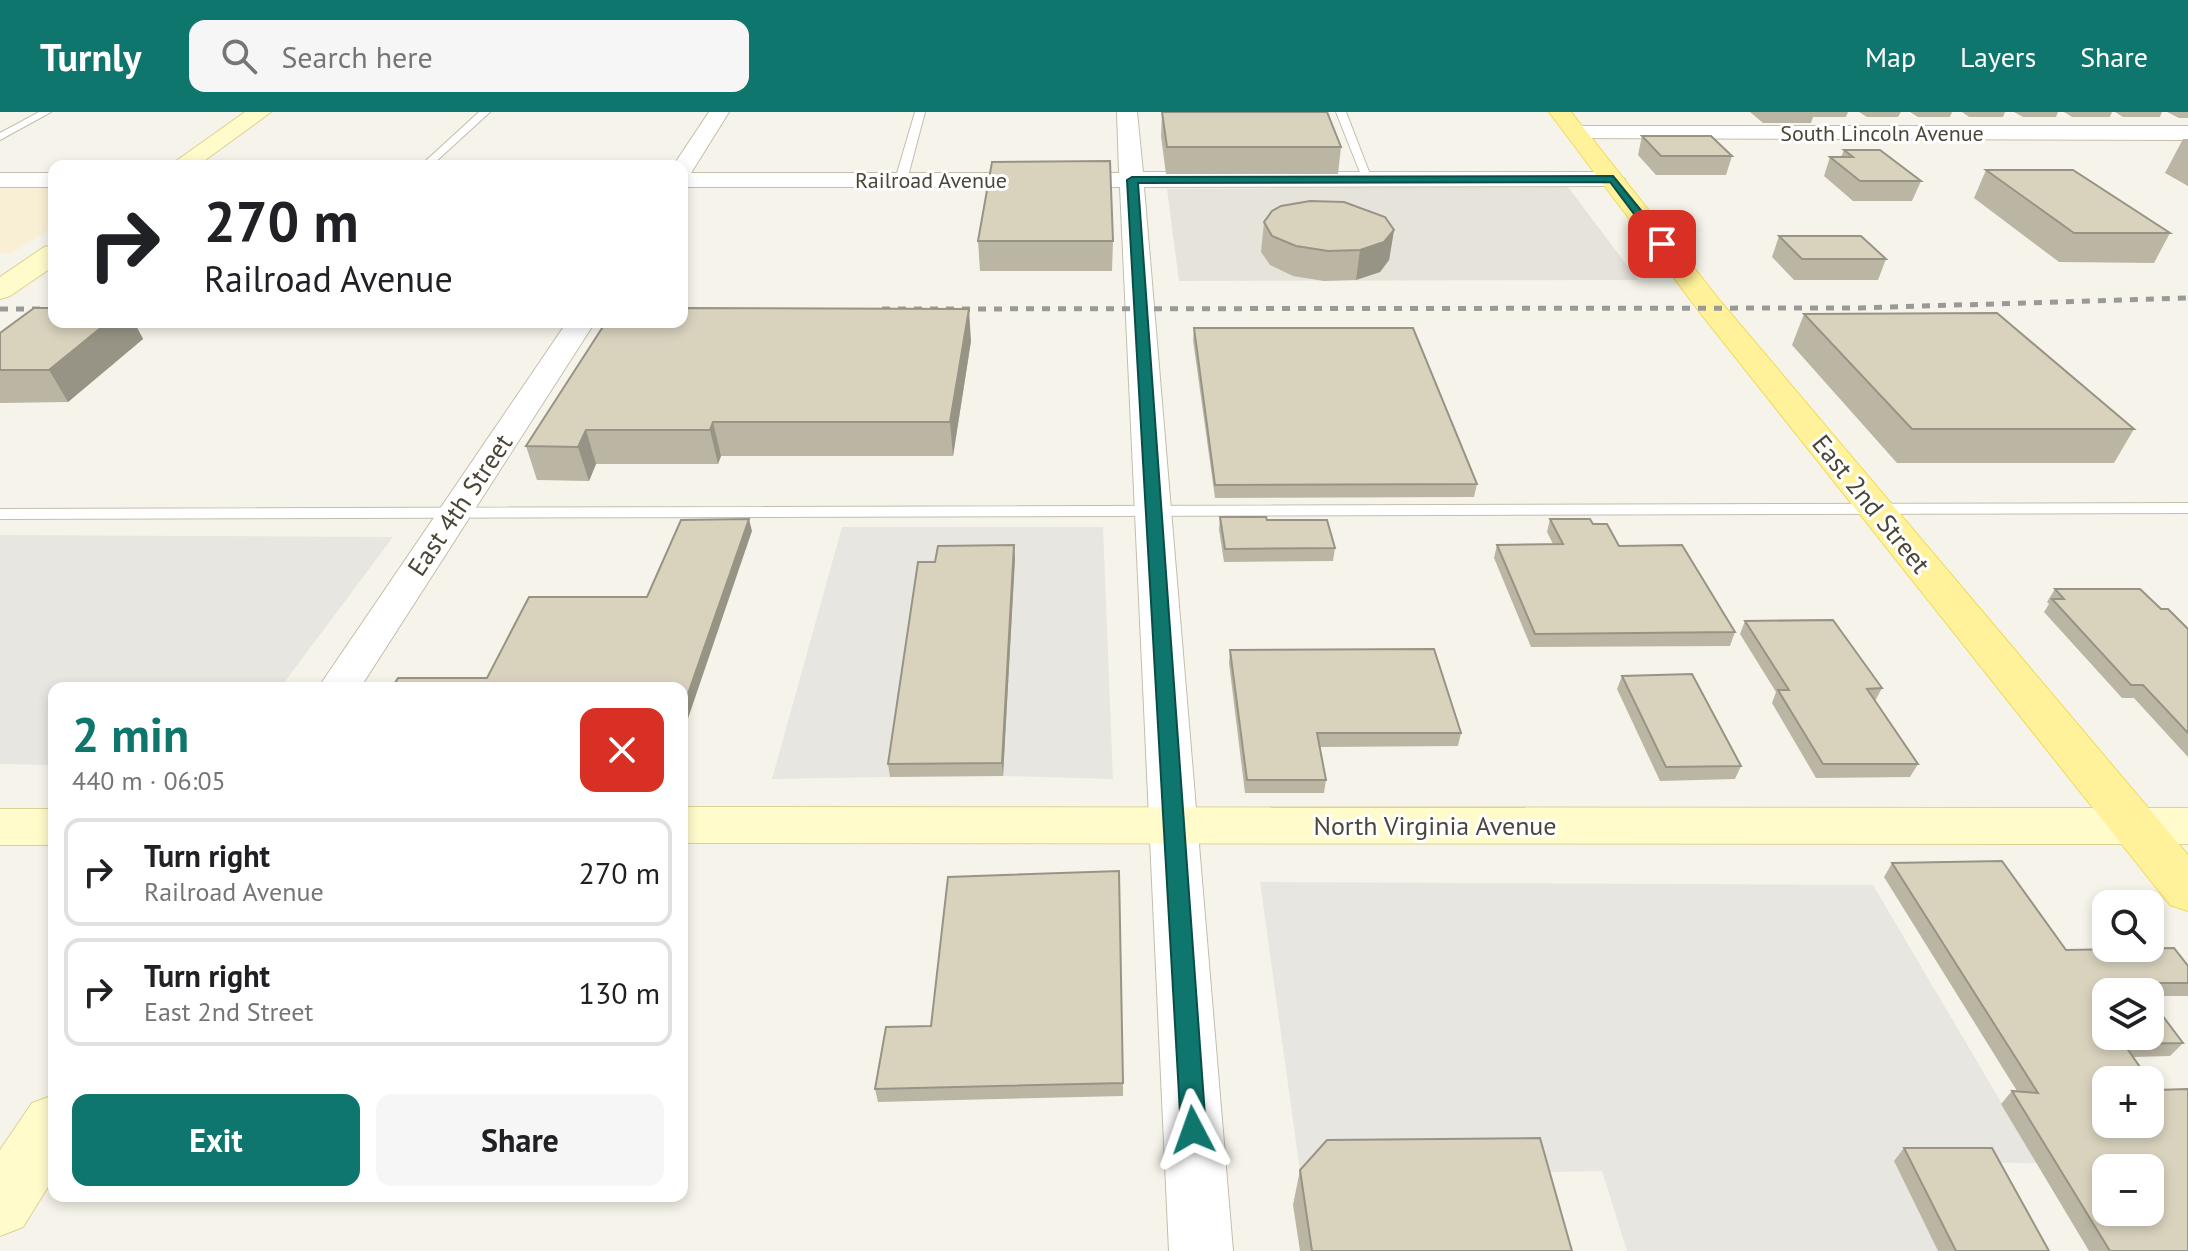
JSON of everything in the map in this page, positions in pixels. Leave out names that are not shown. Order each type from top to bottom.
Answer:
[{"type":"main road","name":"East 2nd Street","points":[[1568,122],[1711,308],[2188,891]]},
{"type":"street","points":[[190,160],[260,112]]},
{"type":"street","points":[[688,161],[719,112]]},
{"type":"street","points":[[1127,112],[1201,1251]]},
{"type":"street","name":"South Lincoln Avenue","points":[[1568,122],[2188,133]]},
{"type":"street","name":"Railroad Avenue","points":[[688,180],[1613,179]]},
{"type":"street","points":[[0,180],[48,180]]},
{"type":"street","points":[[0,290],[48,257]]},
{"type":"street","name":"East 4th Street","points":[[343,682],[577,328]]},
{"type":"street","name":"North Virginia Avenue","points":[[688,825],[2188,826]]},
{"type":"street","points":[[0,827],[48,827]]},
{"type":"street","points":[[0,1205],[48,1132]]},
{"type":"lane","points":[[0,137],[46,112]]},
{"type":"lane","points":[[432,160],[485,112]]},
{"type":"lane","points":[[901,180],[920,112]]},
{"type":"lane","points":[[1341,112],[1369,180]]},
{"type":"lane","points":[[0,514],[2188,508]]},
{"type":"shaded area","points":[[0,175],[48,175],[48,230],[12,253],[0,253]]},
{"type":"shaded area","points":[[1568,187],[1638,280],[1179,281],[1167,189]]},
{"type":"shaded area","points":[[842,527],[1103,527],[1113,779],[1003,776],[1015,559],[917,562],[919,575],[890,777],[772,779]]},
{"type":"shaded area","points":[[0,535],[393,537],[284,682],[48,682],[48,765],[0,764]]},
{"type":"shaded area","points":[[1260,882],[1873,885],[2037,1163],[1895,1162],[1938,1251],[1627,1251],[1602,1171],[1319,1176],[1300,1171]]},
{"type":"building","points":[[1162,112],[1327,112],[1341,147],[1167,147]]},
{"type":"building","points":[[1642,136],[1711,136],[1732,156],[1661,156]]},
{"type":"building","points":[[1844,150],[1880,150],[1921,181],[1860,181],[1830,157],[1853,157]]},
{"type":"building","points":[[1110,161],[1113,241],[978,241],[992,162]]},
{"type":"building","points":[[1986,170],[2073,170],[2170,233],[2074,233]]},
{"type":"building","points":[[1310,201],[1344,202],[1385,217],[1394,230],[1384,242],[1360,250],[1328,251],[1296,246],[1272,236],[1264,222],[1272,211],[1281,206]]},
{"type":"building","points":[[1779,236],[1861,236],[1886,259],[1802,259]]},
{"type":"building","points":[[34,308],[48,308],[48,328],[101,328],[49,370],[0,370],[0,333]]},
{"type":"building","points":[[688,308],[969,309],[950,422],[713,422],[710,430],[586,430],[578,447],[526,446],[602,328],[688,328]]},
{"type":"building","points":[[1997,313],[2134,429],[1912,429],[1804,314]]},
{"type":"building","points":[[1194,328],[1413,328],[1477,484],[1215,485]]},
{"type":"building","points":[[1220,517],[1327,520],[1335,548],[1225,549]]},
{"type":"building","points":[[749,519],[688,694],[688,682],[396,682],[398,678],[487,678],[529,597],[647,597],[681,520]]},
{"type":"building","points":[[1550,519],[1590,519],[1593,524],[1607,524],[1619,546],[1682,545],[1735,632],[1535,634],[1497,545],[1563,544]]},
{"type":"building","points":[[1014,545],[1002,763],[888,764],[918,562],[935,562],[938,546]]},
{"type":"building","points":[[2055,589],[2140,589],[2161,609],[2168,609],[2188,629],[2188,733],[2143,685],[2131,685],[2052,599],[2064,599]]},
{"type":"building","points":[[1833,620],[1882,688],[1867,689],[1918,764],[1823,764],[1778,690],[1789,690],[1745,621]]},
{"type":"building","points":[[1434,649],[1461,733],[1317,733],[1326,780],[1247,780],[1230,650]]},
{"type":"building","points":[[1692,674],[1741,766],[1666,767],[1622,676]]},
{"type":"building","points":[[2002,861],[2066,950],[2092,950],[2092,962],[2164,962],[2164,948],[2174,948],[2188,966],[2188,983],[2164,983],[2164,978],[2092,978],[2092,1050],[2128,1050],[2139,1066],[2092,1066],[2092,1138],[2164,1138],[2164,1090],[2188,1089],[2188,1251],[2110,1251],[2095,1226],[2164,1226],[2164,1154],[2092,1154],[2092,1222],[2012,1091],[2038,1093],[1892,863]]},
{"type":"building","points":[[1119,871],[1123,1083],[875,1089],[886,1027],[931,1026],[948,877]]},
{"type":"building","points":[[2164,1018],[2183,1043],[2164,1043]]},
{"type":"building","points":[[1540,1138],[1572,1251],[1312,1251],[1300,1170],[1327,1140]]},
{"type":"building","points":[[1904,1148],[1992,1148],[2049,1251],[1956,1251]]},
{"type":"railway","points":[[882,309],[1859,308],[2188,298]]},
{"type":"railway","points":[[0,309],[48,309]]},
{"type":"route","points":[[1193,1130],[1132,180],[1613,179],[1662,244]]}]
